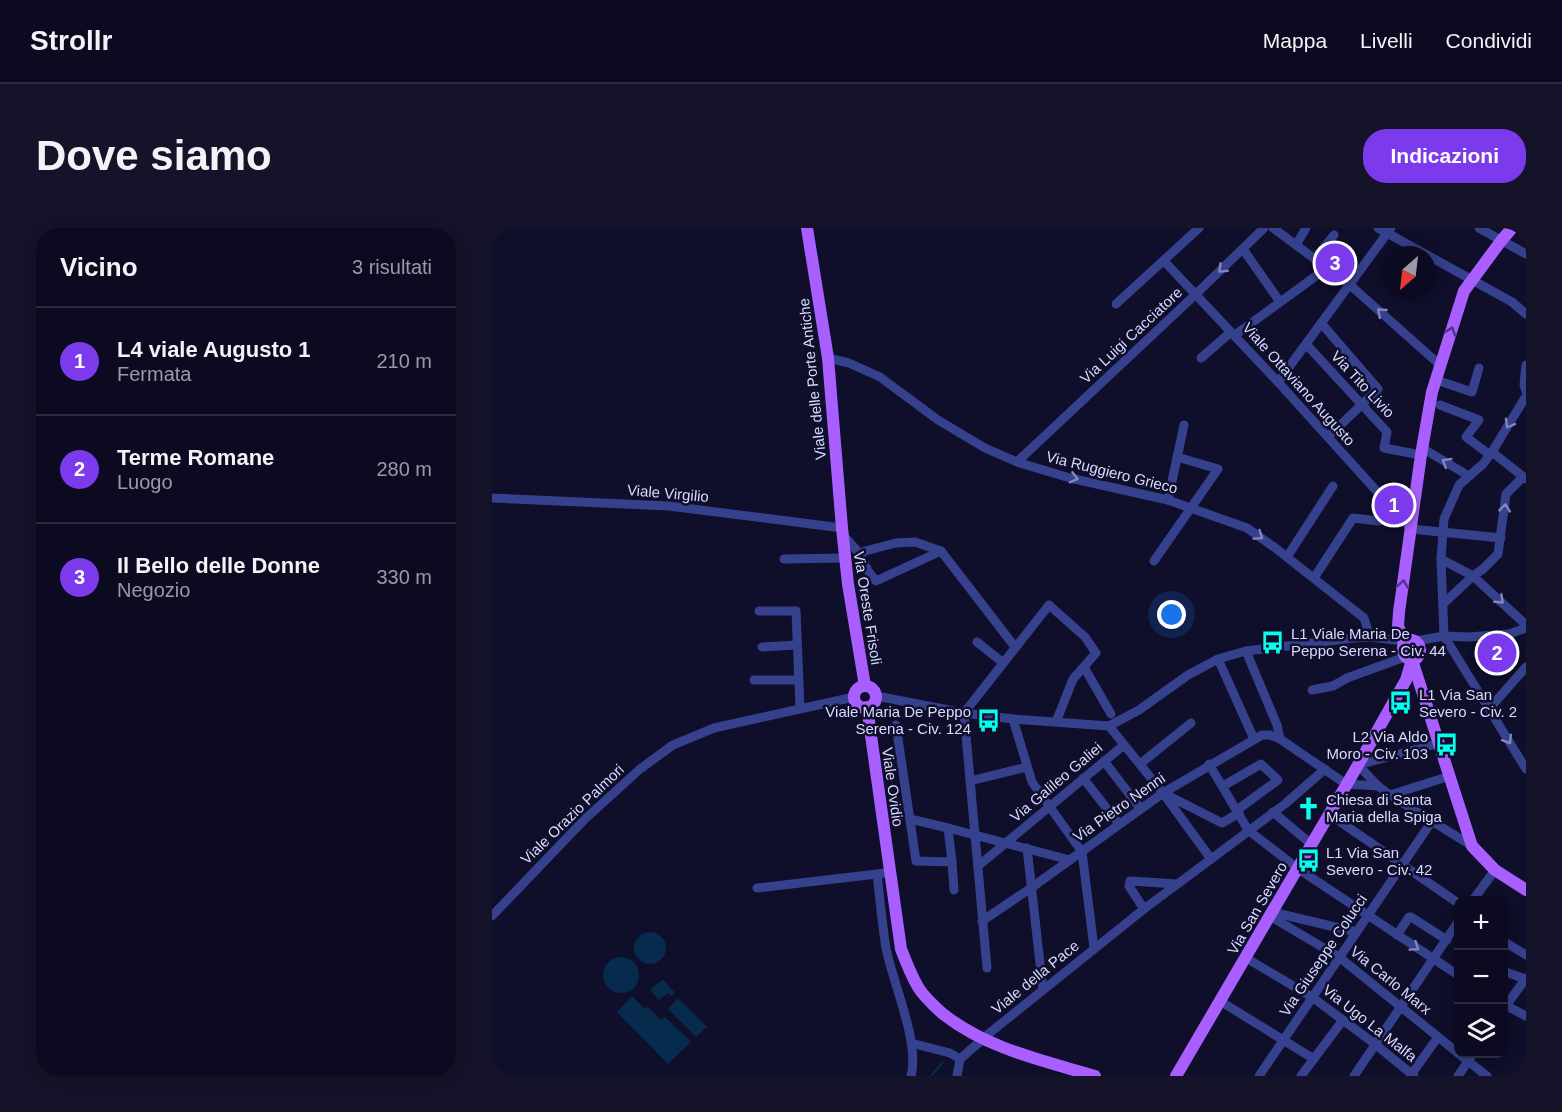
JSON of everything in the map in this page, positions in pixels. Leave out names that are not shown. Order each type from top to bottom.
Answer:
[{"type":"main road","name":"Viale delle Porte Antiche","points":[[807,228],[828,358],[842,531]]},
{"type":"main road","points":[[1512,228],[1464,291],[1440,364],[1430,401],[1398,626],[1410,650],[1472,846],[1495,870],[1526,890]]},
{"type":"main road","name":"Via Oreste Frisoli","points":[[842,531],[865,686]]},
{"type":"main road","name":"Via San Severo","points":[[1176,1076],[1406,680],[1410,650]]},
{"type":"main road","points":[[865,686],[873,690],[876,696],[874,703],[867,707],[859,705],[854,697],[858,689],[865,686]]},
{"type":"main road","name":"Viale Ovidio","points":[[867,707],[901,950],[919,989],[971,1034],[1020,1054],[1095,1076]]},
{"type":"street","points":[[1116,304],[1199,228]]},
{"type":"street","name":"Via Luigi Cacciatore","points":[[1017,462],[1264,228]]},
{"type":"street","points":[[1273,228],[1350,285],[1440,364]]},
{"type":"street","points":[[1296,245],[1306,228]]},
{"type":"street","points":[[1378,228],[1390,231],[1413,246]]},
{"type":"street","points":[[1479,228],[1526,255]]},
{"type":"street","points":[[1278,382],[1390,231]]},
{"type":"street","points":[[1315,258],[1334,236]]},
{"type":"street","points":[[1243,249],[1280,302]]},
{"type":"street","points":[[1436,260],[1526,312]]},
{"type":"street","name":"Viale Ottaviano Augusto","points":[[1164,261],[1278,382],[1411,529]]},
{"type":"street","points":[[1201,358],[1327,268]]},
{"type":"street","points":[[1321,323],[1378,389],[1328,437]]},
{"type":"street","name":"Via Tito Livio","points":[[1306,344],[1387,432],[1384,448],[1422,452]]},
{"type":"street","name":"Via Ruggiero Grieco","points":[[828,358],[849,363],[879,377],[938,420],[985,448],[1017,462],[1070,478],[1168,500],[1247,528],[1364,618],[1370,637]]},
{"type":"street","points":[[1526,365],[1524,385],[1526,391]]},
{"type":"street","points":[[1436,380],[1472,392],[1479,368]]},
{"type":"street","points":[[1526,396],[1491,454],[1459,485],[1445,513],[1441,556],[1444,636],[1526,769]]},
{"type":"street","points":[[1440,405],[1479,420],[1466,437],[1524,478],[1506,494],[1498,554],[1443,604]]},
{"type":"street","points":[[1168,500],[1184,425]]},
{"type":"street","points":[[1422,452],[1469,476]]},
{"type":"street","points":[[1154,561],[1218,469],[1177,457]]},
{"type":"street","points":[[1287,557],[1333,486]]},
{"type":"street","name":"Viale Virgilio","points":[[492,498],[669,506],[842,531]]},
{"type":"street","points":[[1314,578],[1353,518],[1379,521],[1383,498]]},
{"type":"street","points":[[1411,529],[1501,538]]},
{"type":"street","name":"Via Oreste Frisoli","points":[[842,531],[860,554],[876,581],[941,551]]},
{"type":"street","name":"Via Oreste Frisoli","points":[[860,554],[896,543],[915,542],[941,551]]},
{"type":"street","points":[[941,551],[1015,647]]},
{"type":"street","points":[[1312,690],[1333,686],[1410,650],[1430,638],[1509,634],[1526,626],[1473,576],[1441,556]]},
{"type":"street","points":[[784,559],[845,558]]},
{"type":"street","points":[[987,968],[964,713],[1049,604],[1085,637],[1096,653],[1073,679],[1056,722]]},
{"type":"street","points":[[759,611],[796,611],[800,708]]},
{"type":"street","points":[[1384,638],[1398,626]]},
{"type":"street","points":[[876,696],[964,713],[1109,726],[1139,710],[1188,675],[1218,659],[1246,651],[1370,637],[1384,638],[1410,650]]},
{"type":"street","points":[[1410,650],[1430,638]]},
{"type":"street","points":[[976,642],[1002,662]]},
{"type":"street","points":[[762,647],[797,645]]},
{"type":"street","points":[[1246,651],[1277,725],[1280,739],[1346,784],[1378,786]]},
{"type":"street","points":[[1218,659],[1254,739]]},
{"type":"street","points":[[1084,667],[1111,714]]},
{"type":"street","points":[[1489,709],[1526,667]]},
{"type":"street","points":[[754,680],[798,680]]},
{"type":"street","name":"Viale Orazio Palmori","points":[[492,916],[585,819],[640,769],[673,746],[714,728],[854,697]]},
{"type":"street","points":[[1013,719],[1032,782],[1082,852],[1094,948]]},
{"type":"street","points":[[1140,764],[1191,723]]},
{"type":"street","points":[[896,725],[916,861],[952,862]]},
{"type":"street","points":[[1109,726],[1163,793],[1211,859]]},
{"type":"street","name":"Via Pietro Nenni","points":[[982,921],[1082,852],[1140,808],[1209,764],[1267,734],[1280,739]]},
{"type":"street","points":[[1440,743],[1358,765],[1390,795],[1472,846]]},
{"type":"street","name":"Via Galileo Galiei","points":[[978,866],[1124,745]]},
{"type":"street","points":[[1104,761],[1140,808]]},
{"type":"street","points":[[1209,764],[1248,830],[1297,868],[1454,972]]},
{"type":"street","points":[[1163,793],[1222,823],[1278,780],[1262,764],[1223,786]]},
{"type":"street","points":[[970,781],[1027,767]]},
{"type":"street","name":"Viale della Pace","points":[[960,1059],[1094,948],[1285,804],[1325,769]]},
{"type":"street","points":[[1390,795],[1449,776]]},
{"type":"street","points":[[1083,778],[1119,824]]},
{"type":"street","points":[[1273,812],[1311,844]]},
{"type":"street","points":[[1329,814],[1454,900]]},
{"type":"street","points":[[910,819],[1070,860]]},
{"type":"street","name":"Via Giuseppe Colucci","points":[[1259,1076],[1432,821]]},
{"type":"street","points":[[948,828],[954,890]]},
{"type":"street","points":[[1027,848],[1043,990]]},
{"type":"street","points":[[1476,896],[1495,870]]},
{"type":"street","points":[[757,888],[891,872]]},
{"type":"street","points":[[877,874],[886,948],[912,1043],[911,1076]]},
{"type":"street","points":[[1144,909],[1129,886],[1130,881],[1177,885]]},
{"type":"street","points":[[1271,914],[1356,932]]},
{"type":"street","name":"Via Carlo Marx","points":[[1271,914],[1339,957],[1454,1049]]},
{"type":"street","points":[[1397,935],[1411,916],[1447,940]]},
{"type":"street","points":[[1354,1076],[1454,929]]},
{"type":"street","points":[[1508,944],[1526,955]]},
{"type":"street","name":"Via Ugo La Malfa","points":[[1246,958],[1312,997],[1412,1075]]},
{"type":"street","points":[[1506,1004],[1526,978],[1508,972]]},
{"type":"street","points":[[1220,1001],[1314,1059]]},
{"type":"street","points":[[1508,1009],[1526,1016]]},
{"type":"street","points":[[1301,1076],[1343,1020]]},
{"type":"street","points":[[1412,1075],[1437,1037]]},
{"type":"street","points":[[912,1043],[950,1053],[960,1059],[957,1076]]},
{"type":"street","points":[[1458,1076],[1470,1058]]},
{"type":"street","name":"Via Carlo Marx","points":[[1472,1058],[1487,1076]]},
{"type":"water","points":[[650,932],[661,937],[666,948],[661,959],[650,964],[639,959],[634,948],[639,937]]},
{"type":"water","points":[[621,957],[634,962],[639,975],[634,988],[621,993],[608,988],[603,975],[608,962]]},
{"type":"water","points":[[663,979],[675,993],[671,996],[668,993],[659,1000],[650,990]]},
{"type":"water","points":[[632,996],[661,1020],[665,1017],[691,1042],[668,1064],[617,1012]]},
{"type":"water","points":[[678,998],[707,1027],[696,1037],[668,1009]]},
{"type":"waterway","points":[[931,1076],[943,1062]]},
{"type":"place","name":"Il Bello delle Donne","points":[[1335,263]]},
{"type":"place","name":"L4 viale Augusto 1","points":[[1394,505]]},
{"type":"place","name":"L1 Viale Maria De Peppo Serena - Civ. 44","points":[[1273,642]]},
{"type":"place","name":"Terme Romane","points":[[1497,653]]},
{"type":"place","name":"L1 Via San Severo - Civ. 2","points":[[1401,703]]},
{"type":"place","name":"Viale Maria De Peppo Serena - Civ. 124","points":[[989,720]]},
{"type":"place","name":"L2 Via Aldo Moro - Civ. 103","points":[[1446,745]]},
{"type":"place","name":"Chiesa di Santa Maria della Spiga","points":[[1308,808]]},
{"type":"place","name":"L1 Via San Severo - Civ. 42","points":[[1308,861]]}]
